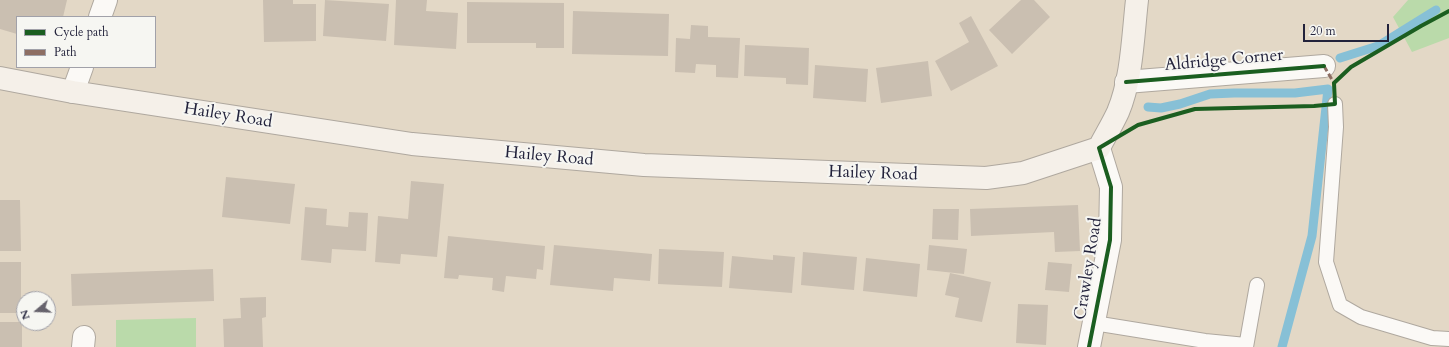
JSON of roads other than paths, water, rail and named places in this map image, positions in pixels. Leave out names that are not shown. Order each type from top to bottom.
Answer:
[{"type":"main road","points":[[1099,148],[1118,112],[1126,82],[1131,56],[1137,0]]},
{"type":"main road","name":"Hailey Road","points":[[0,78],[73,92],[412,144],[644,165],[986,178],[1023,173],[1099,148]]},
{"type":"street","points":[[100,16],[106,0]]},
{"type":"street","name":"Aldridge Corner","points":[[1126,82],[1324,66]]},
{"type":"street","points":[[73,92],[82,68]]},
{"type":"street","name":"Crawley Road","points":[[1089,347],[1110,240],[1111,187],[1099,148]]},
{"type":"lane","points":[[1335,104],[1336,127],[1326,262],[1340,305],[1361,317],[1432,338],[1449,339]]},
{"type":"lane","points":[[1094,323],[1246,346],[1257,284]]},
{"type":"waterway","points":[[1340,58],[1378,46],[1436,10]]},
{"type":"waterway","points":[[1148,107],[1161,108],[1180,104],[1210,94],[1295,93],[1328,89],[1312,236],[1282,347]]}]
